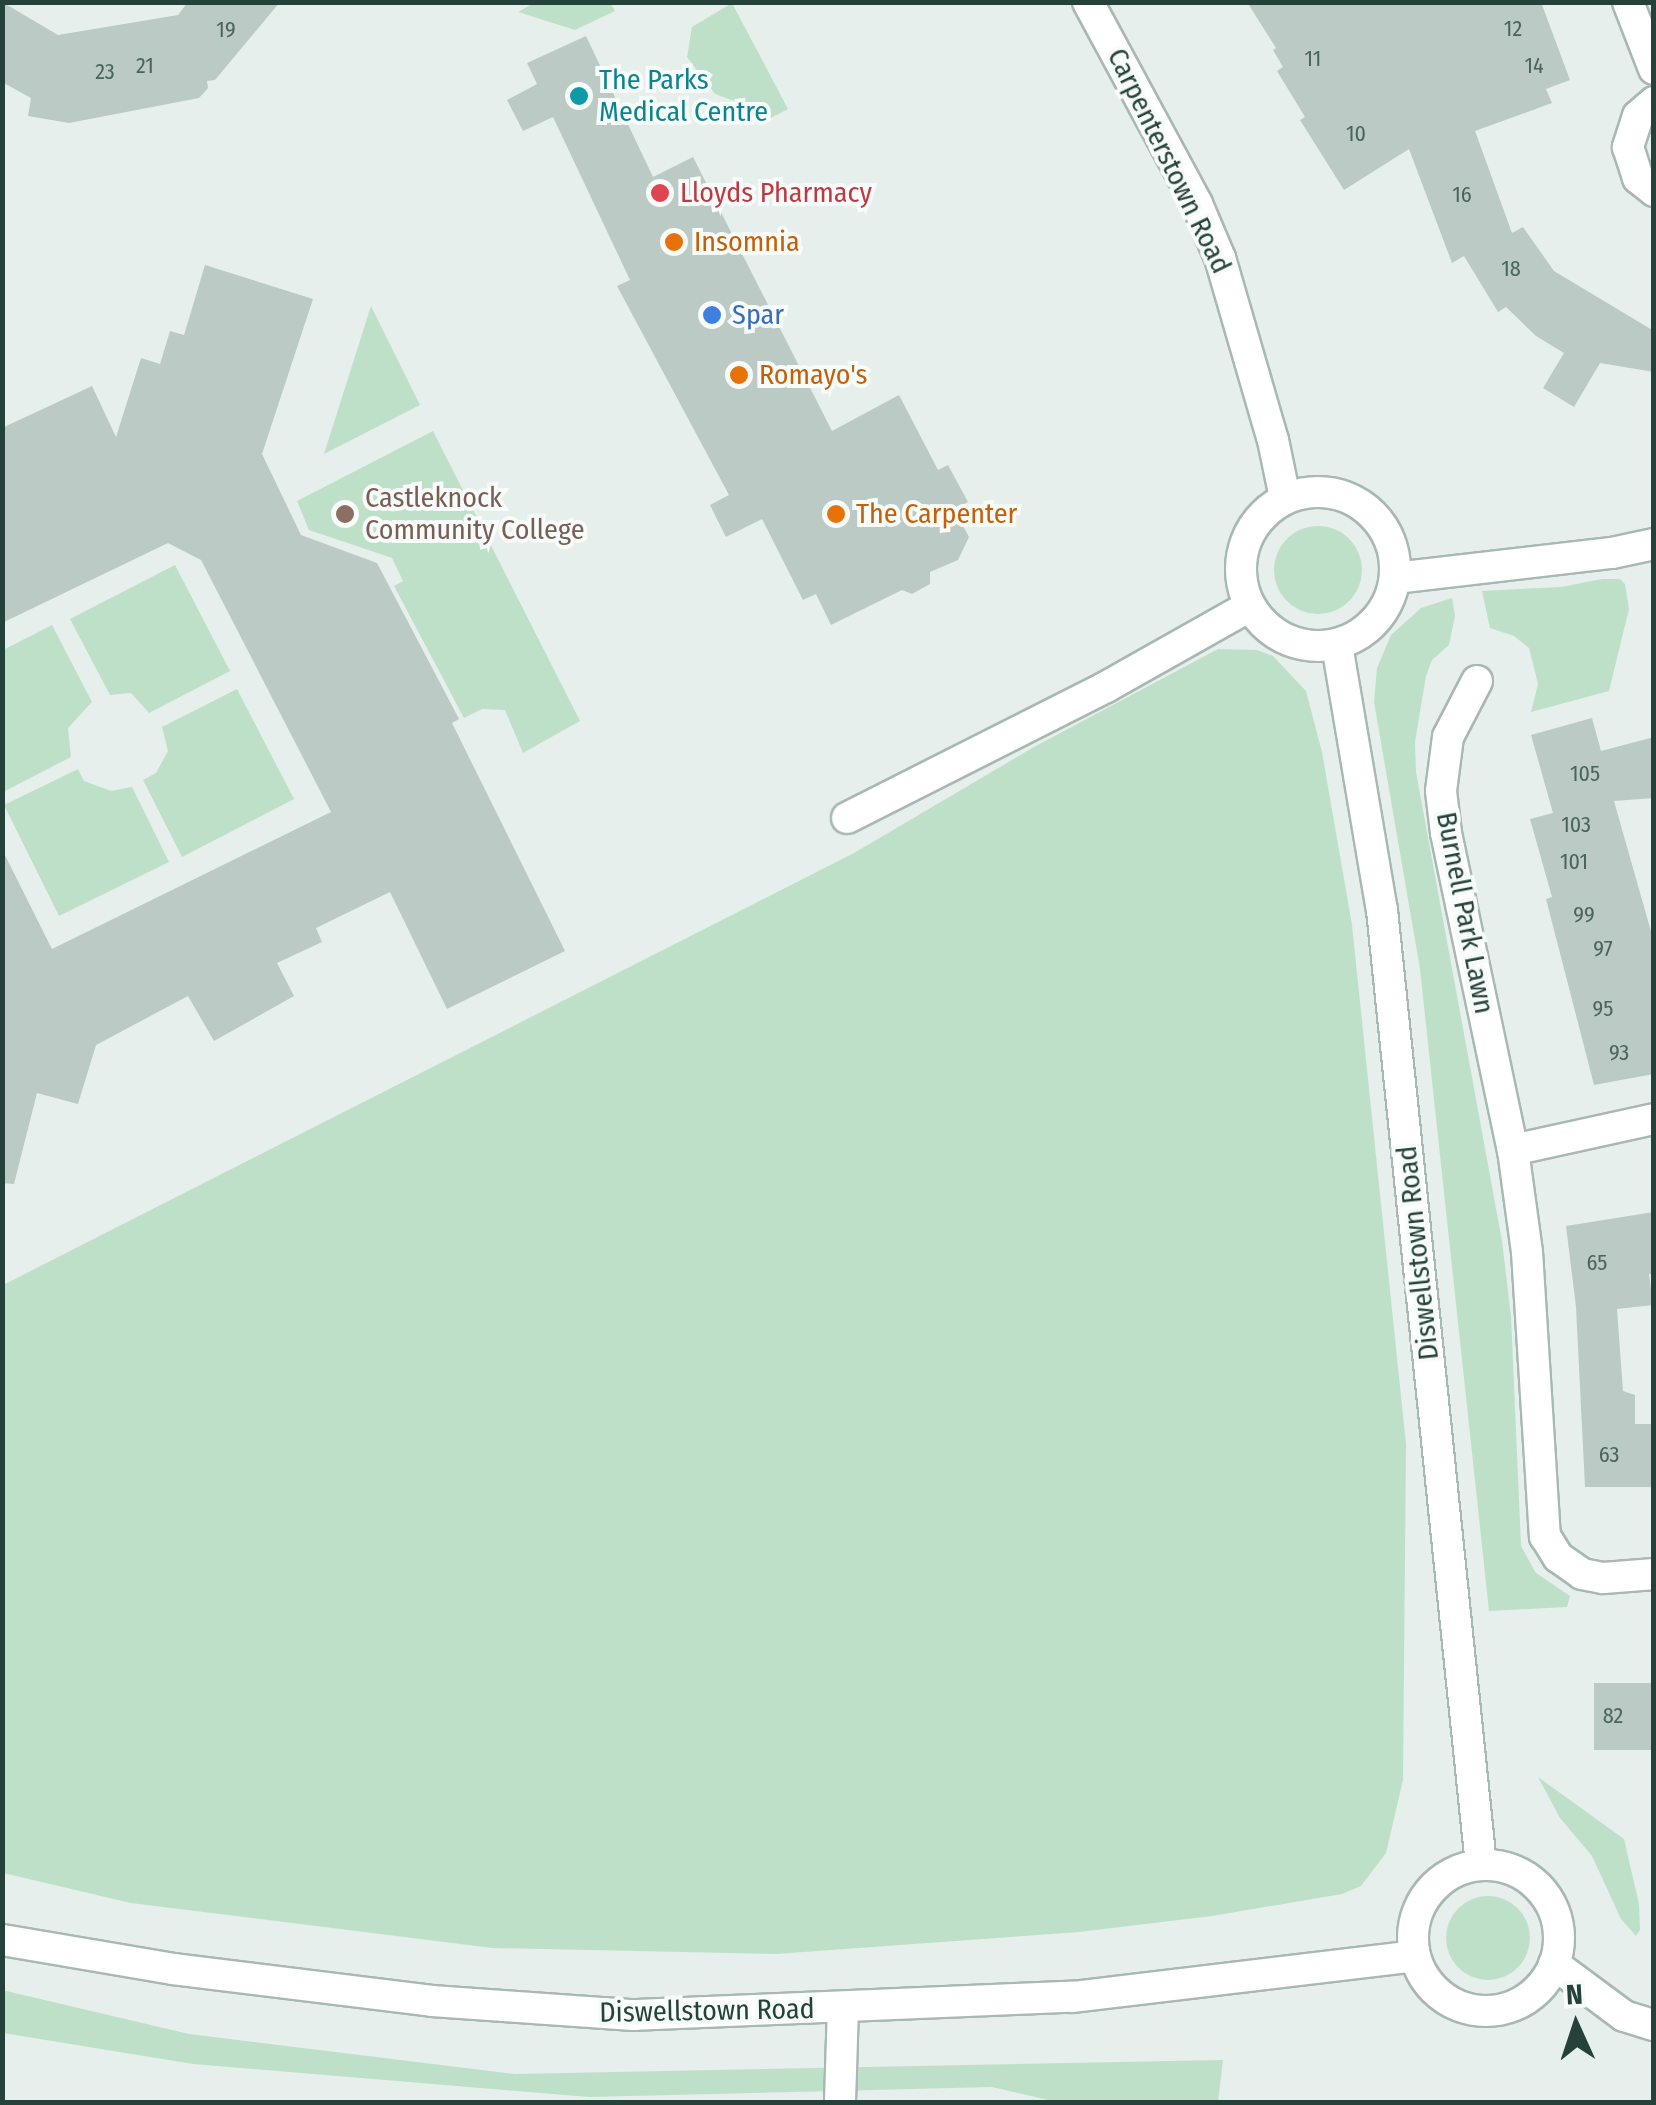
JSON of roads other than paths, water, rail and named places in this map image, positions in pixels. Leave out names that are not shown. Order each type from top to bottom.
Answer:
[{"type":"street","name":"Carpenterstown Road","points":[[1088,2],[1189,190],[1220,258],[1285,498]]},
{"type":"street","points":[[1628,2],[1654,69]]},
{"type":"street","points":[[1654,102],[1638,116],[1628,146],[1638,178],[1654,191]]},
{"type":"street","points":[[1329,492],[1356,502],[1387,533],[1395,578],[1388,602],[1371,626],[1337,644],[1308,646],[1284,639],[1264,625],[1250,606],[1240,574],[1244,543],[1260,517],[1285,498],[1329,492]]},
{"type":"street","points":[[1395,578],[1612,553],[1654,544]]},
{"type":"street","points":[[847,818],[1106,687],[1250,606]]},
{"type":"street","name":"Diswellstown Road","points":[[1337,644],[1389,967],[1482,1864]]},
{"type":"street","name":"Burnell Park Lawn","points":[[1477,681],[1448,737],[1441,791],[1446,832],[1513,1150],[1526,1252],[1545,1536],[1558,1557],[1593,1576],[1654,1574]]},
{"type":"street","points":[[1513,1150],[1654,1120]]},
{"type":"street","points":[[1482,1864],[1503,1866],[1540,1889],[1559,1928],[1554,1964],[1525,2000],[1481,2011],[1458,2006],[1439,1995],[1414,1956],[1416,1913],[1426,1895],[1460,1869],[1482,1864]]},
{"type":"street","name":"Diswellstown Road","points":[[2,1940],[173,1970],[512,2008],[634,2015],[843,2010],[1072,1998],[1414,1956]]},
{"type":"street","points":[[1554,1964],[1624,2016],[1654,2025]]},
{"type":"street","points":[[840,2102],[843,2010]]},
{"type":"place","name":"The Parks Medical Centre","points":[[579,96]]},
{"type":"place","name":"Lloyds Pharmacy","points":[[660,193]]},
{"type":"place","name":"Insomnia","points":[[674,242]]},
{"type":"place","name":"Spar","points":[[712,315]]},
{"type":"place","name":"Romayo's","points":[[739,375]]},
{"type":"place","name":"Castleknock Community College","points":[[345,514]]},
{"type":"place","name":"The Carpenter","points":[[836,514]]}]
